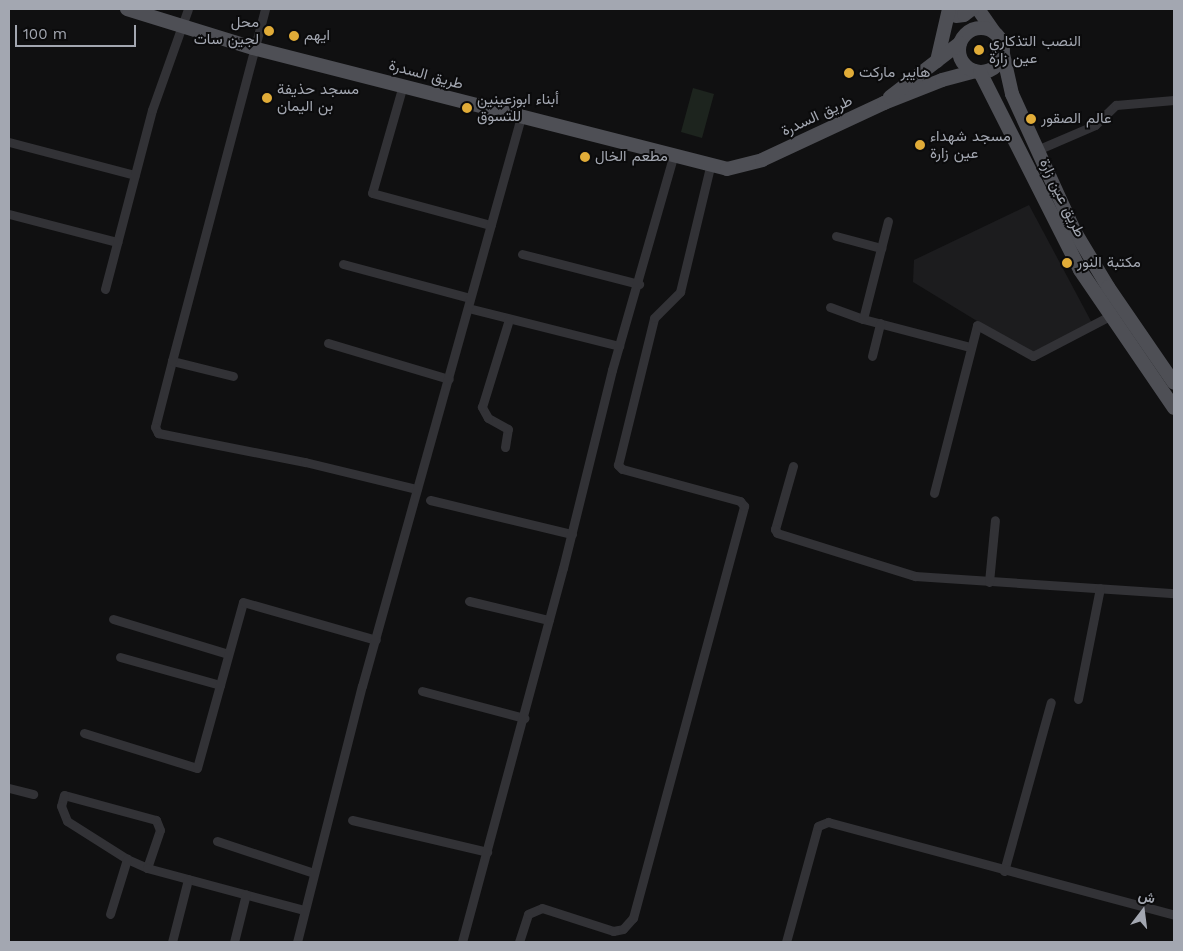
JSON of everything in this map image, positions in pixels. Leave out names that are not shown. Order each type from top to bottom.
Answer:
[{"type":"main road","name":"طريق السدرة","points":[[127,9],[253,48],[403,85],[710,167],[734,168],[762,160],[884,103],[942,80],[977,71]]},
{"type":"main road","points":[[953,11],[964,15],[972,9]]},
{"type":"main road","points":[[953,11],[961,41],[960,58],[977,71],[995,67],[1003,54],[1003,44],[978,9]]},
{"type":"main road","points":[[937,61],[953,11]]},
{"type":"main road","points":[[884,103],[905,83],[937,61],[976,28],[994,32]]},
{"type":"main road","name":"طريق عين زارة","points":[[1003,54],[1008,84],[1036,150],[1096,269],[1174,383]]},
{"type":"main road","name":"طريق عين زارة","points":[[977,71],[992,92],[1062,237],[1110,316],[1174,408]]},
{"type":"main road","points":[[992,92],[1000,83],[1008,84]]},
{"type":"street","points":[[105,289],[152,110],[188,9]]},
{"type":"street","points":[[265,9],[253,48],[155,427],[158,433],[306,462],[417,489]]},
{"type":"street","points":[[403,85],[372,193],[491,225]]},
{"type":"street","points":[[1036,150],[1095,125],[1116,105],[1174,100]]},
{"type":"street","points":[[297,942],[376,640],[521,117]]},
{"type":"street","points":[[9,142],[135,175]]},
{"type":"street","points":[[462,942],[524,718],[619,346],[639,284],[673,157]]},
{"type":"street","points":[[519,942],[528,914],[542,908],[613,931],[623,929],[633,918],[744,506],[740,501],[622,469],[618,465],[654,318],[680,292],[710,167]]},
{"type":"street","points":[[9,214],[118,242]]},
{"type":"street","points":[[863,319],[888,221]]},
{"type":"street","points":[[836,236],[881,248]]},
{"type":"street","points":[[522,254],[639,284]]},
{"type":"street","points":[[343,264],[470,298]]},
{"type":"street","points":[[830,307],[863,319],[970,347]]},
{"type":"street","points":[[468,308],[619,346]]},
{"type":"street","points":[[934,493],[970,347],[978,325],[1033,356],[1110,316]]},
{"type":"street","points":[[505,446],[508,429],[488,418],[482,407],[509,319]]},
{"type":"street","points":[[872,356],[880,323]]},
{"type":"street","points":[[328,344],[449,379]]},
{"type":"street","points":[[172,361],[233,376]]},
{"type":"street","points":[[793,466],[775,529],[777,533],[915,576],[1174,593]]},
{"type":"street","points":[[430,500],[572,534]]},
{"type":"street","points":[[989,582],[995,520]]},
{"type":"street","points":[[1078,699],[1100,588]]},
{"type":"street","points":[[84,733],[197,768],[240,606],[247,601],[376,640]]},
{"type":"street","points":[[469,601],[549,620]]},
{"type":"street","points":[[112,619],[228,654]]},
{"type":"street","points":[[120,656],[220,685]]},
{"type":"street","points":[[422,691],[524,718]]},
{"type":"street","points":[[1004,871],[1051,702]]},
{"type":"street","points":[[9,788],[33,794]]},
{"type":"street","points":[[147,868],[160,830],[156,820],[65,793],[61,806],[67,821],[127,859],[147,868],[304,910]]},
{"type":"street","points":[[352,820],[487,852]]},
{"type":"street","points":[[786,942],[818,826],[822,823],[1174,915]]},
{"type":"street","points":[[217,841],[314,873]]},
{"type":"street","points":[[110,914],[127,859]]},
{"type":"street","points":[[172,942],[188,879]]},
{"type":"street","points":[[234,942],[246,894]]},
{"type":"shaded area","points":[[693,88],[714,94],[702,138],[681,132]]},
{"type":"shaded area","points":[[1029,205],[1092,323],[1031,354],[913,282],[914,260]]},
{"type":"place","name":"محل لجين سات","points":[[269,31]]},
{"type":"place","name":"ايهم","points":[[294,36]]},
{"type":"place","name":"النصب التذكاري عين زارة","points":[[979,50]]},
{"type":"place","name":"هايبر ماركت","points":[[849,73]]},
{"type":"place","name":"مسجد حذيفة بن اليمان","points":[[267,98]]},
{"type":"place","name":"أبناء ابوزعينين للتسوق","points":[[467,108]]},
{"type":"place","name":"عالم الصقور","points":[[1031,119]]},
{"type":"place","name":"مسجد شهداء عين زارة","points":[[920,145]]},
{"type":"place","name":"مطعم الخال","points":[[585,157]]},
{"type":"place","name":"مكتبة النور","points":[[1067,263]]}]
